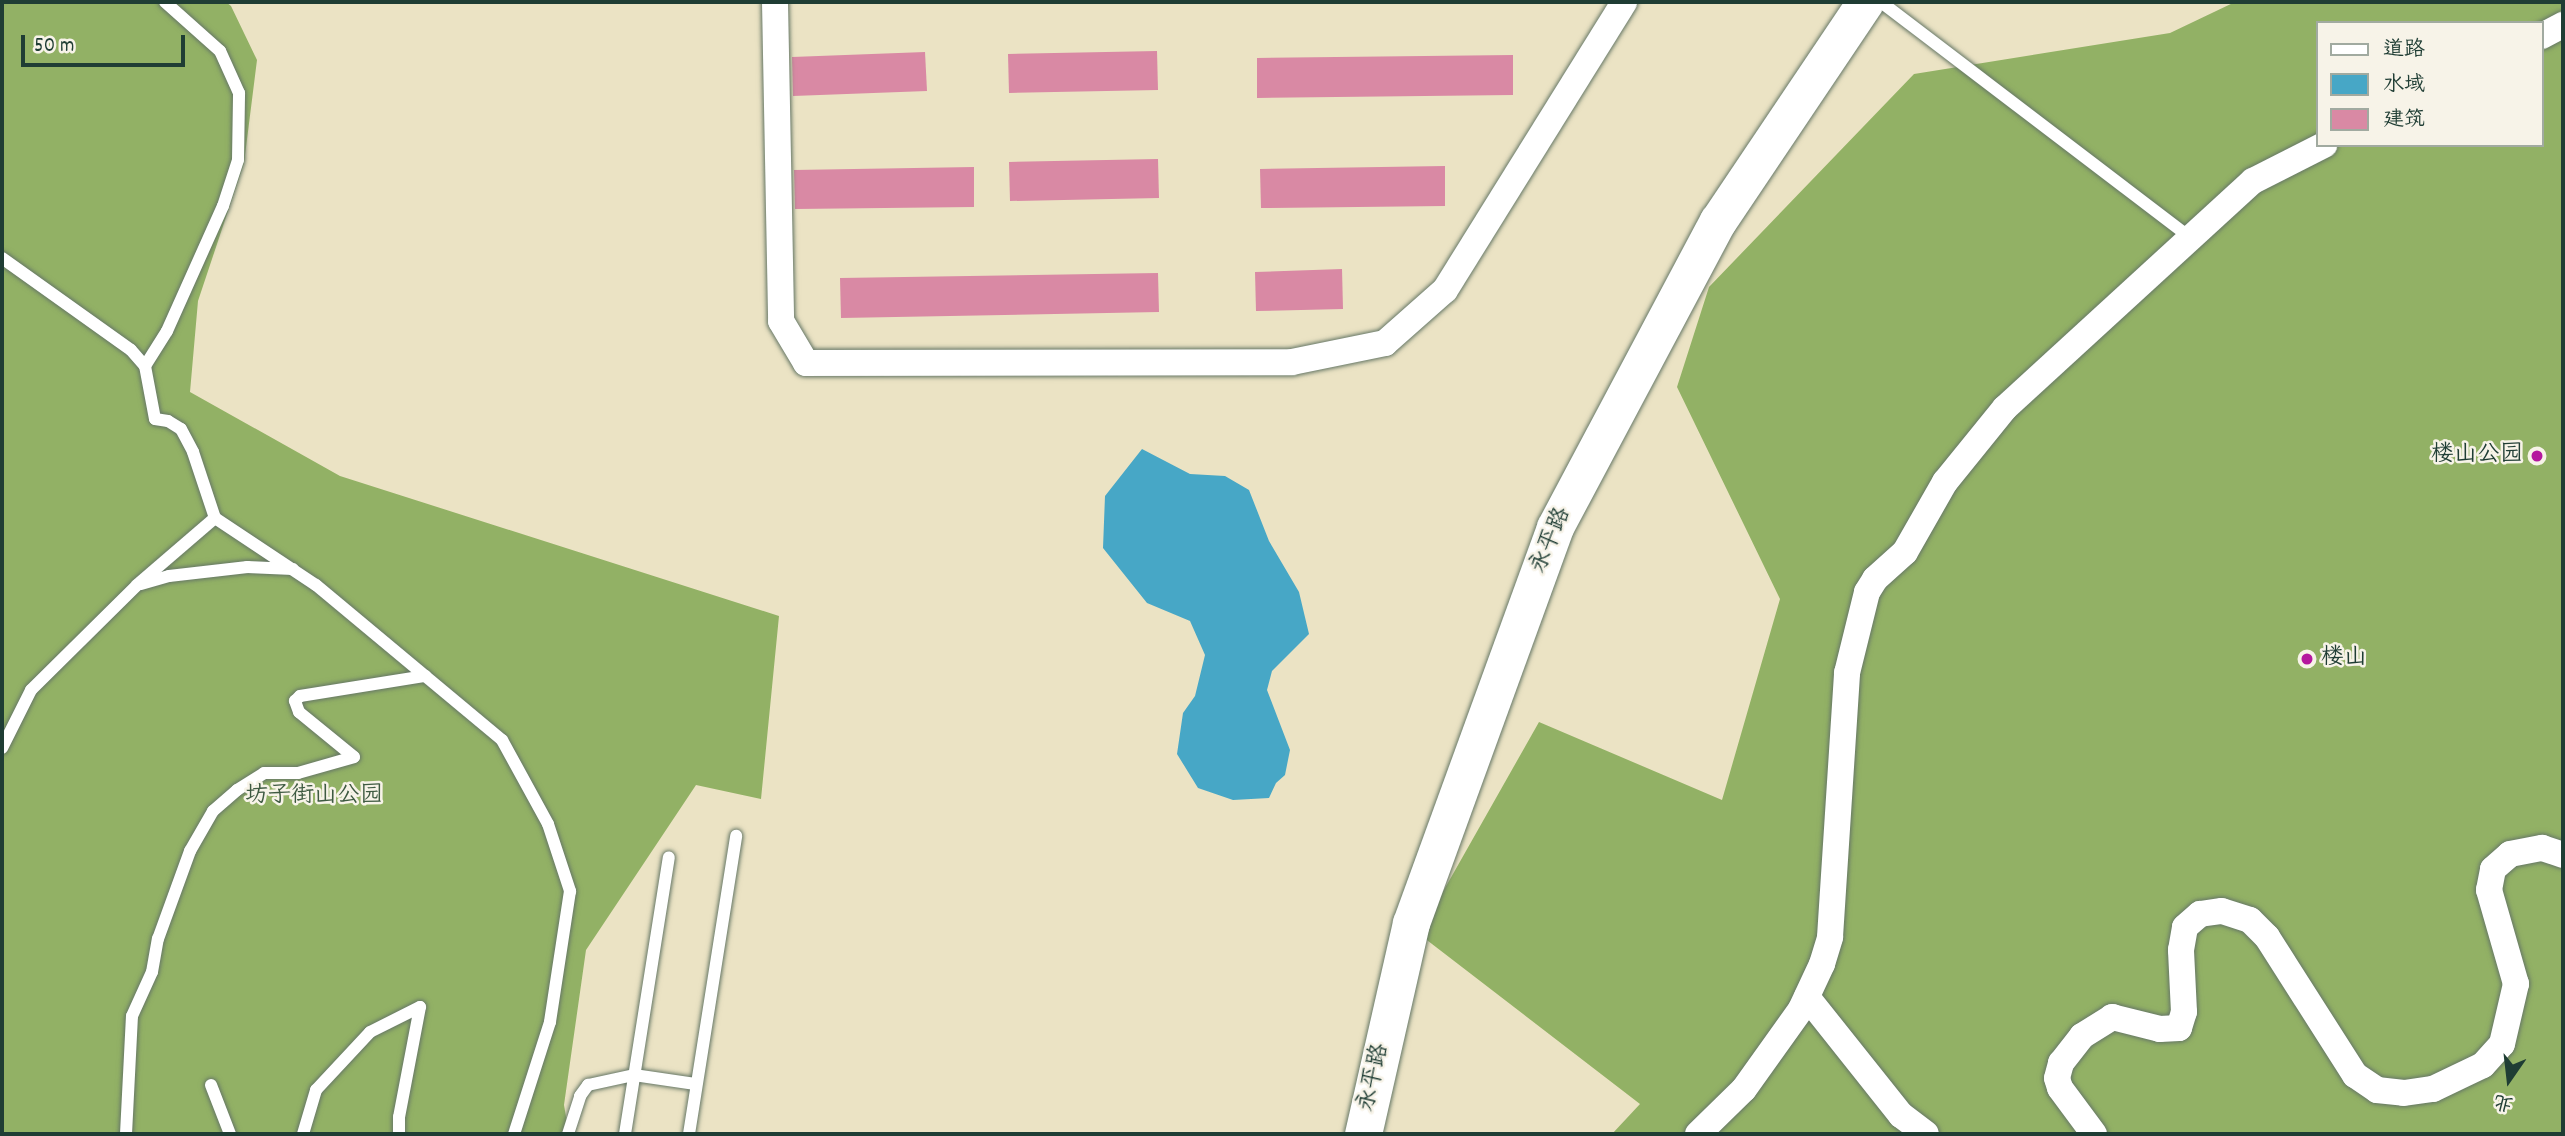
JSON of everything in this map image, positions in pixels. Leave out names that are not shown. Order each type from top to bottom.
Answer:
[{"type":"main road","name":"永平路","points":[[1342,1134],[1393,918],[1538,519],[1702,212],[1839,2]]},
{"type":"main road","name":"永平路","points":[[1363,1134],[1411,923],[1555,527],[1718,221],[1865,2]]},
{"type":"street","points":[[775,2],[780,321],[806,363],[862,363],[1292,362],[1385,342],[1445,290],[1624,2]]},
{"type":"street","points":[[2544,35],[2563,25]]},
{"type":"street","points":[[1698,1134],[1744,1089],[1807,997],[1822,964],[1830,937],[1846,673],[1867,592],[1875,579],[1905,552],[1945,482],[2005,408],[2253,181],[2320,147]]},
{"type":"street","points":[[2094,1134],[2060,1088],[2057,1078],[2061,1063],[2082,1036],[2112,1017],[2160,1029],[2179,1028],[2184,1012],[2181,950],[2185,927],[2200,914],[2222,911],[2250,920],[2267,937],[2355,1074],[2377,1090],[2404,1093],[2433,1089],[2483,1065],[2502,1044],[2516,984],[2489,890],[2493,869],[2510,854],[2542,848],[2563,855]]},
{"type":"street","points":[[1807,997],[1902,1115],[1926,1134]]},
{"type":"lane","points":[[145,366],[167,331],[223,206],[238,159],[239,93],[220,51],[165,2]]},
{"type":"lane","points":[[1881,2],[2191,238]]},
{"type":"lane","points":[[2,258],[131,350],[145,366],[155,419],[169,421],[181,429],[193,452],[215,518],[295,569],[502,740],[548,824],[570,891],[550,1022],[514,1134]]},
{"type":"lane","points":[[2,748],[31,690],[137,585],[215,518]]},
{"type":"lane","points":[[137,585],[170,576],[247,567],[295,569]]},
{"type":"lane","points":[[126,1134],[132,1016],[152,972],[158,939],[190,851],[213,811],[237,790],[264,773],[298,773],[354,757],[299,712],[295,701],[300,696],[425,676]]},
{"type":"lane","points":[[689,1134],[736,836]]},
{"type":"lane","points":[[625,1134],[669,857]]},
{"type":"lane","points":[[303,1134],[316,1090],[370,1032],[421,1007],[399,1118],[399,1134]]},
{"type":"lane","points":[[568,1134],[583,1089],[604,1079],[634,1074],[695,1084]]},
{"type":"lane","points":[[211,1085],[230,1134]]},
{"type":"green space","name":"坊子街山公园","points":[[2,2],[226,2],[231,6],[257,60],[244,163],[198,301],[190,392],[340,476],[779,616],[761,799],[696,785],[586,950],[564,1105],[569,1134],[2,1134]]},
{"type":"green space","points":[[2235,2],[2563,2],[2563,1134],[1612,1134],[1640,1104],[1419,934],[1539,722],[1722,800],[1780,599],[1677,387],[1709,287],[1914,74],[2170,33]]},
{"type":"water","points":[[1142,449],[1190,474],[1225,476],[1249,490],[1269,541],[1299,592],[1309,634],[1272,671],[1267,690],[1290,750],[1285,775],[1276,783],[1269,798],[1233,800],[1198,788],[1177,754],[1183,713],[1195,696],[1205,655],[1190,621],[1147,603],[1103,548],[1105,496]]},
{"type":"building","points":[[1157,51],[1158,90],[1009,93],[1008,54]]},
{"type":"building","points":[[925,52],[927,91],[793,96],[792,57]]},
{"type":"building","points":[[1513,55],[1513,95],[1257,98],[1257,58]]},
{"type":"building","points":[[1158,159],[1159,198],[1010,201],[1009,162]]},
{"type":"building","points":[[1445,166],[1445,206],[1261,208],[1260,169]]},
{"type":"building","points":[[974,167],[974,207],[795,209],[794,170]]},
{"type":"building","points":[[1342,269],[1343,309],[1256,311],[1255,272]]},
{"type":"building","points":[[1158,273],[1159,312],[841,318],[840,278]]},
{"type":"place","name":"楼山公园","points":[[2537,456]]},
{"type":"place","name":"楼山","points":[[2307,659]]}]
